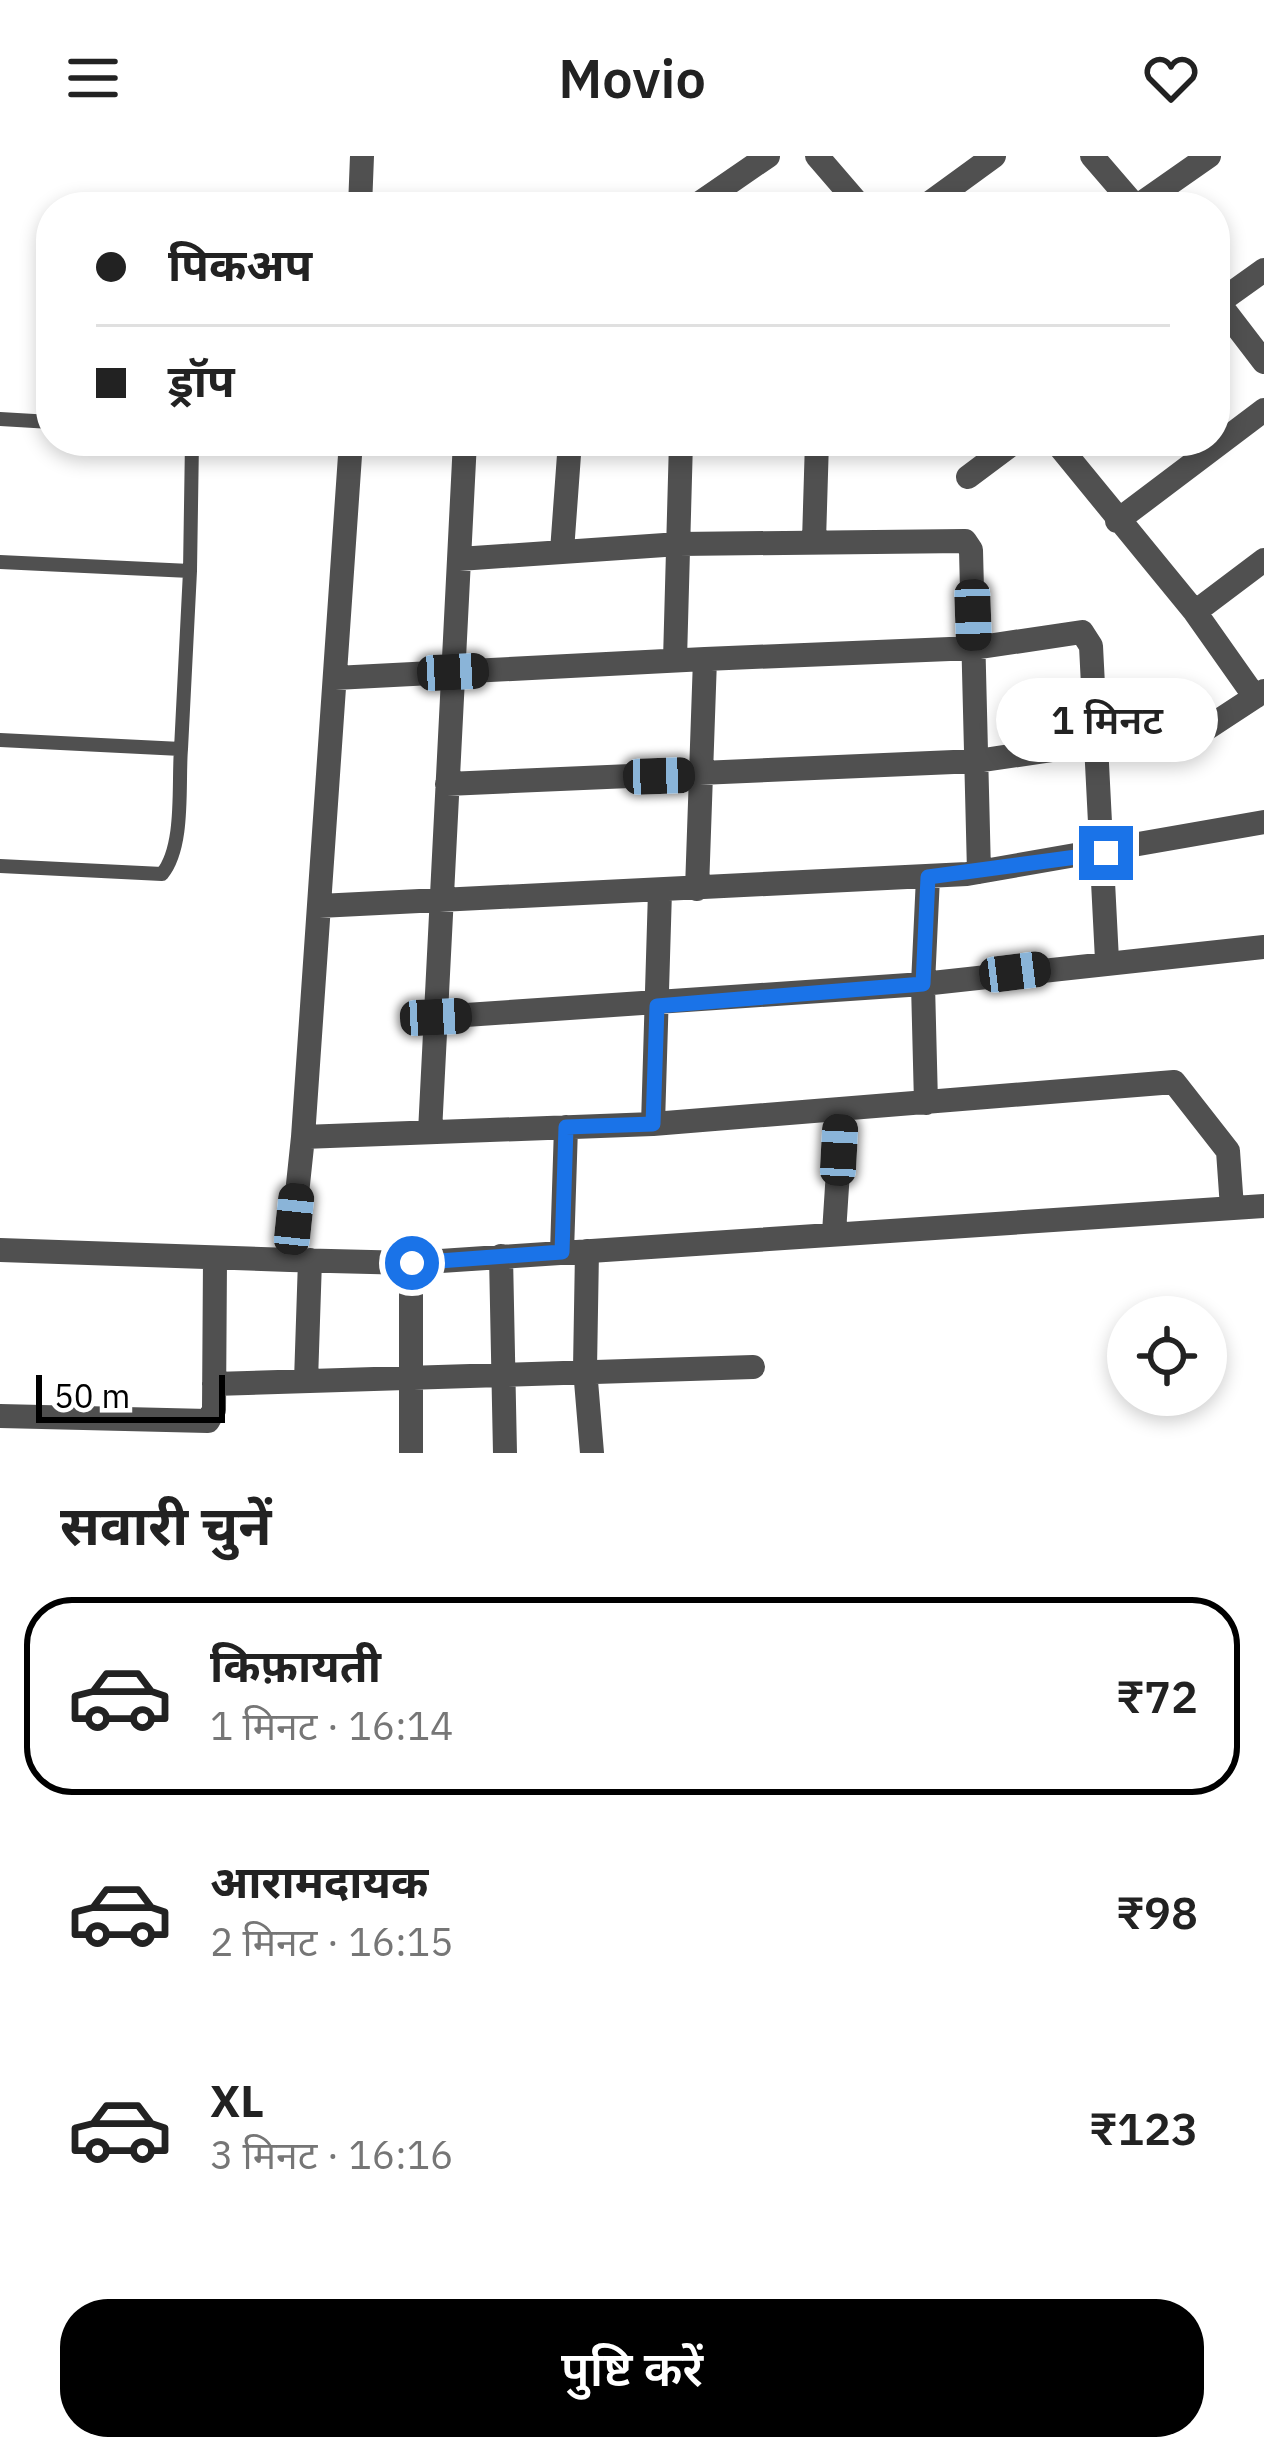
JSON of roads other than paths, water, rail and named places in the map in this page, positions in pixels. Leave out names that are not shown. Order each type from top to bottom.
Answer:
[{"type":"street","points":[[361,192],[362,156]]},
{"type":"street","points":[[716,192],[768,156]]},
{"type":"street","points":[[817,156],[848,192]]},
{"type":"street","points":[[945,192],[994,156]]},
{"type":"street","points":[[1092,156],[1123,192]]},
{"type":"street","points":[[1157,192],[1209,156]]},
{"type":"street","points":[[1230,293],[1264,270]]},
{"type":"street","points":[[1230,320],[1264,362]]},
{"type":"street","points":[[1230,436],[1264,410]]},
{"type":"street","points":[[306,1381],[300,1260],[303,1137],[350,456]]},
{"type":"street","points":[[430,1132],[464,456]]},
{"type":"street","points":[[562,550],[569,456]]},
{"type":"street","points":[[675,661],[681,456]]},
{"type":"street","points":[[814,541],[817,456]]},
{"type":"street","points":[[968,477],[996,456]]},
{"type":"street","points":[[447,784],[977,761],[1209,728],[1260,694],[1067,456]]},
{"type":"street","points":[[1117,521],[1203,456]]},
{"type":"street","points":[[459,559],[679,544],[965,541],[971,550],[979,872]]},
{"type":"street","points":[[1196,612],[1264,560]]},
{"type":"street","points":[[335,678],[974,647],[1082,632],[1091,646],[1106,853],[1107,960]]},
{"type":"street","points":[[697,889],[706,659]]},
{"type":"street","points":[[319,906],[928,877],[1106,853],[1264,822]]},
{"type":"street","points":[[926,1103],[923,984],[928,877]]},
{"type":"street","points":[[653,1124],[660,891]]},
{"type":"street","points":[[436,1017],[657,1006],[923,984],[1107,960],[1264,947]]},
{"type":"street","points":[[303,1137],[653,1124],[1174,1082],[1228,1151],[1232,1208]]},
{"type":"street","points":[[835,1233],[842,1109]]},
{"type":"street","points":[[566,1127],[592,1453]]},
{"type":"street","points":[[0,1250],[412,1263],[1264,1206]]},
{"type":"street","points":[[501,1256],[505,1453]]},
{"type":"street","points":[[0,1416],[198,1424],[214,1410],[215,1259]]},
{"type":"street","points":[[411,1453],[412,1263]]},
{"type":"street","points":[[214,1384],[753,1367]]},
{"type":"lane","points":[[0,419],[36,421]]},
{"type":"lane","points":[[0,866],[162,874],[170,864],[181,749],[191,456]]},
{"type":"lane","points":[[0,562],[190,572]]},
{"type":"lane","points":[[0,740],[181,749]]}]
